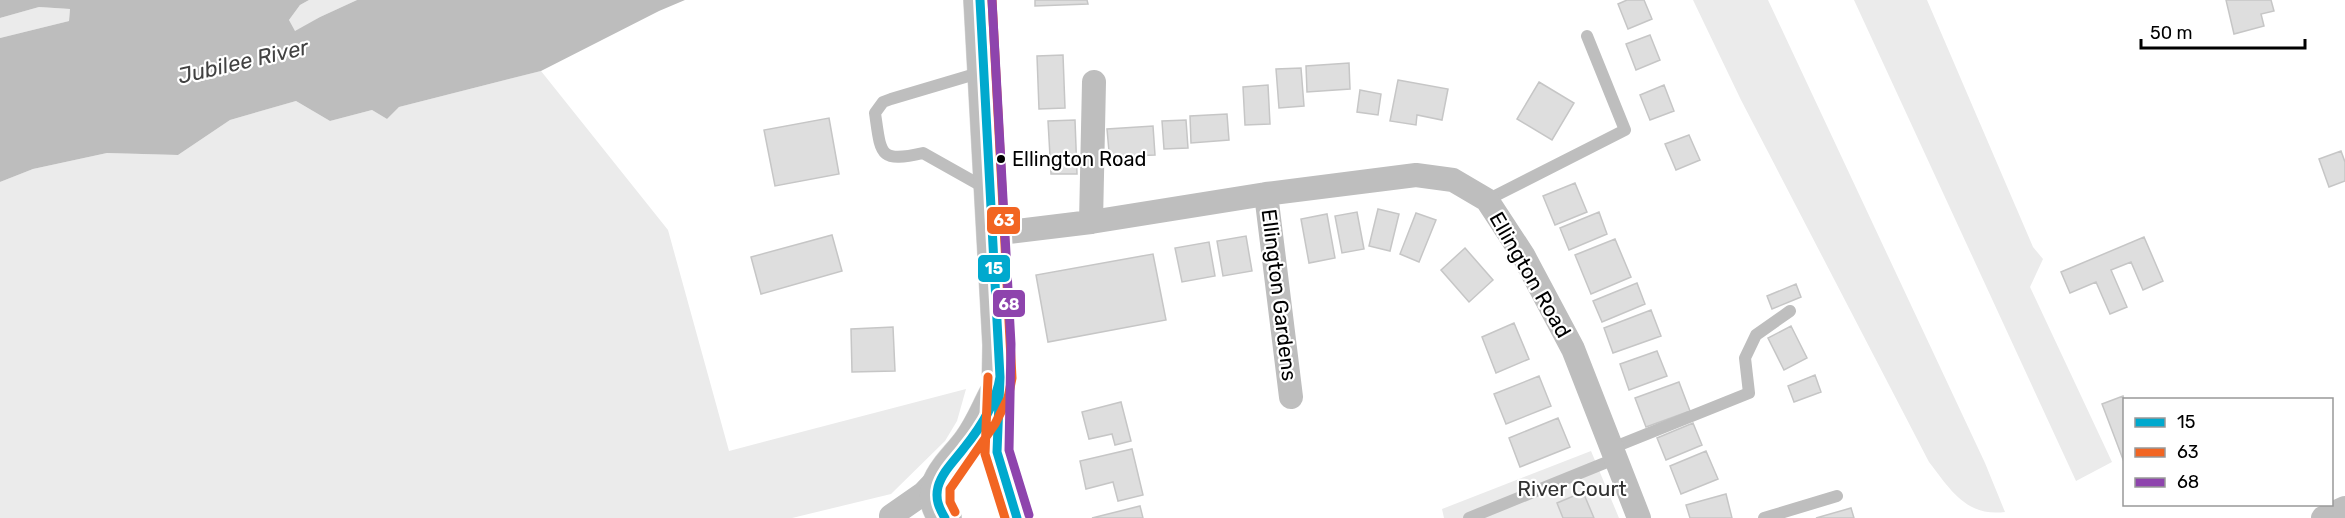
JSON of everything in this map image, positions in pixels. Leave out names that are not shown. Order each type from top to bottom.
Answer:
[{"type":"main road","points":[[980,0],[999,345],[997,452],[1008,501]]},
{"type":"main road","points":[[945,518],[939,509],[936,492],[946,470],[972,438],[999,388]]},
{"type":"main road","points":[[946,470],[964,459],[983,459],[991,462],[1008,501]]},
{"type":"street","points":[[1091,222],[1094,82]]},
{"type":"street","name":"Ellington Road","points":[[992,234],[1091,222],[1266,194],[1416,175],[1453,180],[1487,200],[1523,255],[1573,349],[1639,518]]},
{"type":"street","name":"Ellington Gardens","points":[[1266,194],[1291,397]]},
{"type":"street","points":[[887,517],[924,493],[946,470]]},
{"type":"street","points":[[2323,518],[2345,508]]},
{"type":"street","points":[[887,517],[907,515],[934,518]]},
{"type":"lane","points":[[1487,200],[1625,130],[1587,36]]},
{"type":"lane","points":[[983,72],[883,102],[875,113],[882,149],[890,158],[898,159],[923,153],[990,191]]},
{"type":"lane","points":[[1469,518],[1749,393],[1745,358],[1756,335],[1790,311]]},
{"type":"lane","points":[[1764,518],[1837,496]]},
{"type":"green space","points":[[309,0],[357,0],[320,17],[295,32],[289,20],[300,5]]},
{"type":"green space","points":[[1693,0],[1768,0],[1985,463],[2005,512],[1980,510],[1969,505],[1952,491],[1929,462],[1741,100]]},
{"type":"green space","points":[[1854,0],[1927,0],[2033,247],[2043,259],[2030,287],[2112,462],[2076,481]]},
{"type":"green space","points":[[39,7],[70,9],[69,21],[0,38],[0,18]]},
{"type":"green space","points":[[541,71],[668,230],[729,451],[966,389],[957,421],[945,441],[891,494],[792,518],[0,518],[0,182],[33,169],[107,153],[178,155],[230,120],[296,101],[330,121],[372,110],[387,119],[399,107]]},
{"type":"green space","name":"River Court","points":[[1591,451],[1619,518],[1444,518],[1442,509]]},
{"type":"water","name":"Jubilee River","points":[[0,0],[309,0],[300,5],[289,20],[295,31],[357,0],[685,0],[541,71],[399,107],[387,119],[372,110],[330,121],[296,101],[230,120],[178,155],[107,153],[33,169],[0,182],[0,38],[69,21],[70,9],[39,7],[0,18]]},
{"type":"building","points":[[1035,0],[1087,0],[1088,4],[1035,6]]},
{"type":"building","points":[[1627,0],[1644,0],[1652,19],[1628,29],[1618,4]]},
{"type":"building","points":[[2226,0],[2271,0],[2274,11],[2261,14],[2264,26],[2234,34]]},
{"type":"building","points":[[1650,35],[1660,60],[1636,70],[1626,44]]},
{"type":"building","points":[[1063,55],[1065,108],[1039,109],[1037,56]]},
{"type":"building","points":[[1349,63],[1350,89],[1307,92],[1306,66]]},
{"type":"building","points":[[1301,68],[1304,106],[1279,108],[1276,69]]},
{"type":"building","points":[[1398,80],[1448,89],[1442,120],[1417,115],[1416,125],[1390,121]]},
{"type":"building","points":[[1539,82],[1574,103],[1552,140],[1517,119]]},
{"type":"building","points":[[1268,85],[1270,124],[1245,125],[1243,87]]},
{"type":"building","points":[[1664,85],[1674,111],[1650,120],[1640,95]]},
{"type":"building","points":[[1360,90],[1381,94],[1378,115],[1357,112]]},
{"type":"building","points":[[1227,114],[1229,140],[1191,143],[1190,116]]},
{"type":"building","points":[[829,118],[839,174],[775,186],[764,130]]},
{"type":"building","points":[[1075,120],[1077,174],[1051,174],[1048,121]]},
{"type":"building","points":[[1186,120],[1188,148],[1164,149],[1162,121]]},
{"type":"building","points":[[1153,126],[1155,155],[1127,156],[1127,162],[1110,163],[1107,129]]},
{"type":"building","points":[[1689,135],[1700,160],[1676,170],[1665,144]]},
{"type":"building","points":[[2341,151],[2345,162],[2345,181],[2329,187],[2319,159]]},
{"type":"building","points":[[1575,183],[1587,212],[1555,225],[1543,196]]},
{"type":"building","points":[[1378,209],[1399,214],[1390,251],[1369,246]]},
{"type":"building","points":[[1357,212],[1364,249],[1342,253],[1335,216]]},
{"type":"building","points":[[1599,212],[1607,234],[1569,250],[1560,228]]},
{"type":"building","points":[[1416,213],[1436,220],[1419,262],[1400,254]]},
{"type":"building","points":[[1327,214],[1335,258],[1309,263],[1301,219]]},
{"type":"building","points":[[832,235],[842,271],[761,294],[751,257]]},
{"type":"building","points":[[1246,236],[1252,271],[1223,276],[1217,241]]},
{"type":"building","points":[[2144,237],[2163,281],[2143,290],[2131,262],[2111,270],[2127,307],[2110,314],[2096,282],[2070,293],[2061,272]]},
{"type":"building","points":[[1615,239],[1631,277],[1591,294],[1575,255]]},
{"type":"building","points":[[1209,242],[1215,276],[1182,282],[1175,248]]},
{"type":"building","points":[[1465,248],[1493,280],[1469,302],[1441,270]]},
{"type":"building","points":[[1153,254],[1166,320],[1048,342],[1036,275]]},
{"type":"building","points":[[1637,283],[1645,304],[1602,322],[1593,301]]},
{"type":"building","points":[[1796,284],[1801,297],[1772,309],[1767,296]]},
{"type":"building","points":[[1651,310],[1661,336],[1613,353],[1604,328]]},
{"type":"building","points":[[1514,323],[1529,359],[1496,373],[1482,337]]},
{"type":"building","points":[[1791,326],[1807,358],[1784,370],[1768,338]]},
{"type":"building","points":[[893,327],[895,371],[852,372],[851,329]]},
{"type":"building","points":[[1657,351],[1667,376],[1629,390],[1620,364]]},
{"type":"building","points":[[1815,375],[1821,392],[1794,402],[1788,386]]},
{"type":"building","points":[[1539,376],[1551,406],[1506,424],[1494,394]]},
{"type":"building","points":[[1679,382],[1690,411],[1646,427],[1635,398]]},
{"type":"building","points":[[2123,396],[2123,459],[2102,404]]},
{"type":"building","points":[[1121,402],[1131,441],[1115,445],[1112,434],[1089,439],[1082,412]]},
{"type":"building","points":[[1558,418],[1570,447],[1520,467],[1509,438]]},
{"type":"building","points":[[1693,423],[1702,445],[1666,460],[1657,438]]},
{"type":"building","points":[[1132,449],[1143,495],[1118,501],[1113,482],[1086,489],[1080,461]]},
{"type":"building","points":[[1706,451],[1718,479],[1681,494],[1670,466]]},
{"type":"building","points":[[1583,492],[1594,518],[1563,518],[1557,503]]},
{"type":"building","points":[[1726,494],[1732,518],[1690,518],[1686,505]]},
{"type":"building","points":[[1140,506],[1143,518],[1092,518]]},
{"type":"building","points":[[1851,508],[1854,518],[1816,518]]},
{"type":"transit line","name":"15","points":[[945,518],[937,499],[940,482],[987,415],[1000,377],[980,0]]},
{"type":"transit line","name":"63","points":[[955,512],[950,502],[950,489],[995,424],[1008,398],[1012,378],[992,0]]},
{"type":"transit line","name":"68","points":[[992,0],[1011,344],[1009,450],[1029,515]]},
{"type":"transit line","name":"63","points":[[988,377],[985,454],[1005,518]]},
{"type":"transit line","name":"15","points":[[1000,377],[997,452],[1017,518]]},
{"type":"place","name":"Ellington Road","points":[[1001,159]]}]
